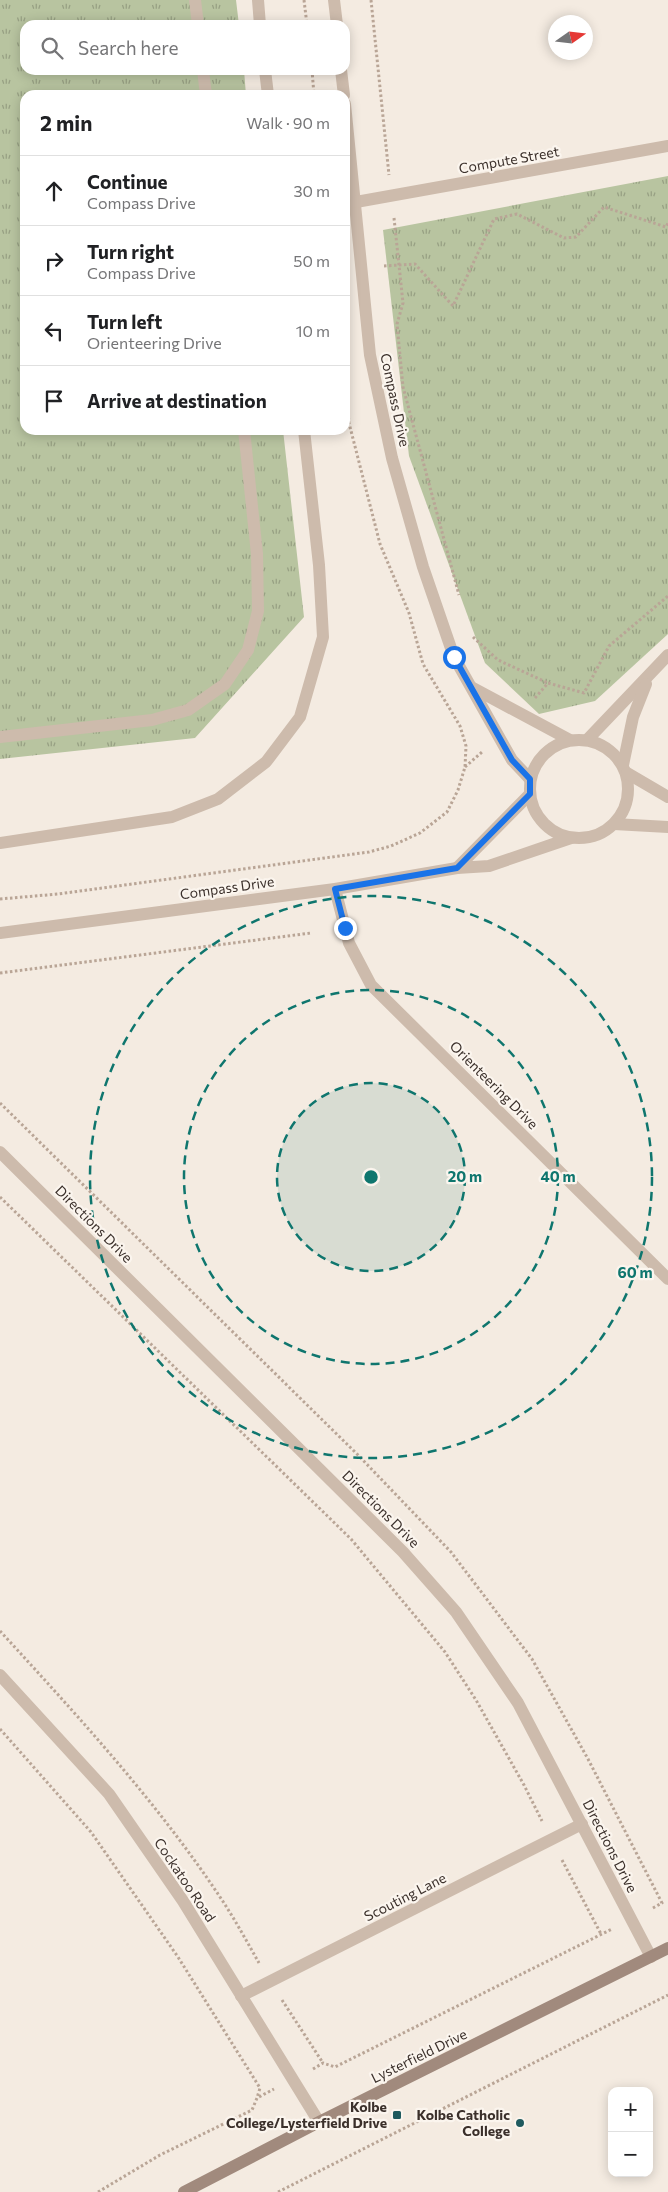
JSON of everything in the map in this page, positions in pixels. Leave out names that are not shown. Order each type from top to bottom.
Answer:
[{"type":"street","points":[[195,0],[197,20]]},
{"type":"street","points":[[258,0],[260,20]]},
{"type":"street","points":[[334,0],[336,20]]},
{"type":"street","points":[[204,75],[205,90]]},
{"type":"street","points":[[266,75],[267,90]]},
{"type":"street","points":[[342,75],[343,90]]},
{"type":"street","name":"Compute Street","points":[[356,202],[668,146]]},
{"type":"street","name":"Compass Drive","points":[[350,149],[370,355],[392,458],[423,567],[454,657],[474,688],[512,760],[530,779]]},
{"type":"street","points":[[0,737],[152,720],[188,710],[225,684],[248,650],[258,611],[257,554],[245,435]]},
{"type":"street","points":[[0,843],[172,817],[218,799],[266,762],[300,717],[323,637],[319,565],[305,435]]},
{"type":"street","points":[[588,739],[668,656]]},
{"type":"street","points":[[653,670],[640,696],[634,716],[625,769],[629,792],[624,809],[614,824],[607,830],[590,838],[571,838],[551,830],[536,814],[530,794],[530,779],[538,761],[552,747],[570,740],[588,739],[608,748],[625,769],[668,797]]},
{"type":"street","name":"Compass Drive","points":[[474,688],[570,740]]},
{"type":"street","points":[[457,868],[530,794]]},
{"type":"street","points":[[614,824],[668,827]]},
{"type":"street","name":"Compass Drive","points":[[0,933],[335,889],[457,868],[489,866],[571,838]]},
{"type":"street","name":"Orienteering Drive","points":[[335,889],[349,943],[372,985],[668,1279]]},
{"type":"street","name":"Directions Drive","points":[[0,1152],[403,1552],[456,1612],[518,1703],[651,1957]]},
{"type":"street","name":"Cockatoo Road","points":[[0,1674],[109,1794],[183,1901],[319,2122]]},
{"type":"street","name":"Scouting Lane","points":[[241,1996],[582,1824]]},
{"type":"street","name":"Lysterfield Drive","points":[[184,2192],[319,2122],[668,1948]]},
{"type":"path","points":[[304,0],[306,20]]},
{"type":"path","points":[[371,0],[403,302],[396,324],[403,387],[459,596]]},
{"type":"path","points":[[312,75],[314,90]]},
{"type":"path","points":[[362,269],[415,264],[452,306],[494,219],[517,214],[564,238],[576,237],[604,207],[667,228],[668,223]]},
{"type":"path","points":[[0,899],[58,894],[369,852],[391,846],[420,833],[446,812],[458,790],[465,767],[466,746],[460,726],[422,664],[408,613],[380,544],[350,427]]},
{"type":"path","points":[[471,631],[474,638],[498,660],[548,683],[584,693],[609,646],[668,596]]},
{"type":"path","points":[[522,714],[548,683]]},
{"type":"path","points":[[465,767],[499,737]]},
{"type":"path","points":[[0,973],[311,933]]},
{"type":"path","points":[[0,1103],[358,1455],[451,1552],[532,1659],[588,1759],[662,1903],[335,2067],[323,2063],[257,2098]]},
{"type":"path","points":[[0,1197],[351,1539],[445,1652],[476,1700],[524,1785],[601,1934]]},
{"type":"path","points":[[0,1729],[96,1840],[178,1957],[260,2088],[252,2110],[160,2155],[98,2192]]},
{"type":"path","points":[[278,2192],[668,1995]]},
{"type":"green space","points":[[0,0],[236,0],[238,20],[20,20],[20,75],[244,75],[246,90],[20,90],[20,435],[284,435],[304,617],[195,738],[0,759]]},
{"type":"green space","points":[[668,176],[668,634],[595,701],[539,714],[485,663],[409,456],[383,230]]},
{"type":"place","name":"Kolbe College/Lysterfield Drive","points":[[397,2115]]},
{"type":"place","name":"Kolbe Catholic College","points":[[520,2123]]},
{"type":"route","points":[[345,928],[335,889],[457,868],[530,794],[530,779],[512,760],[474,688],[454,657]]}]
